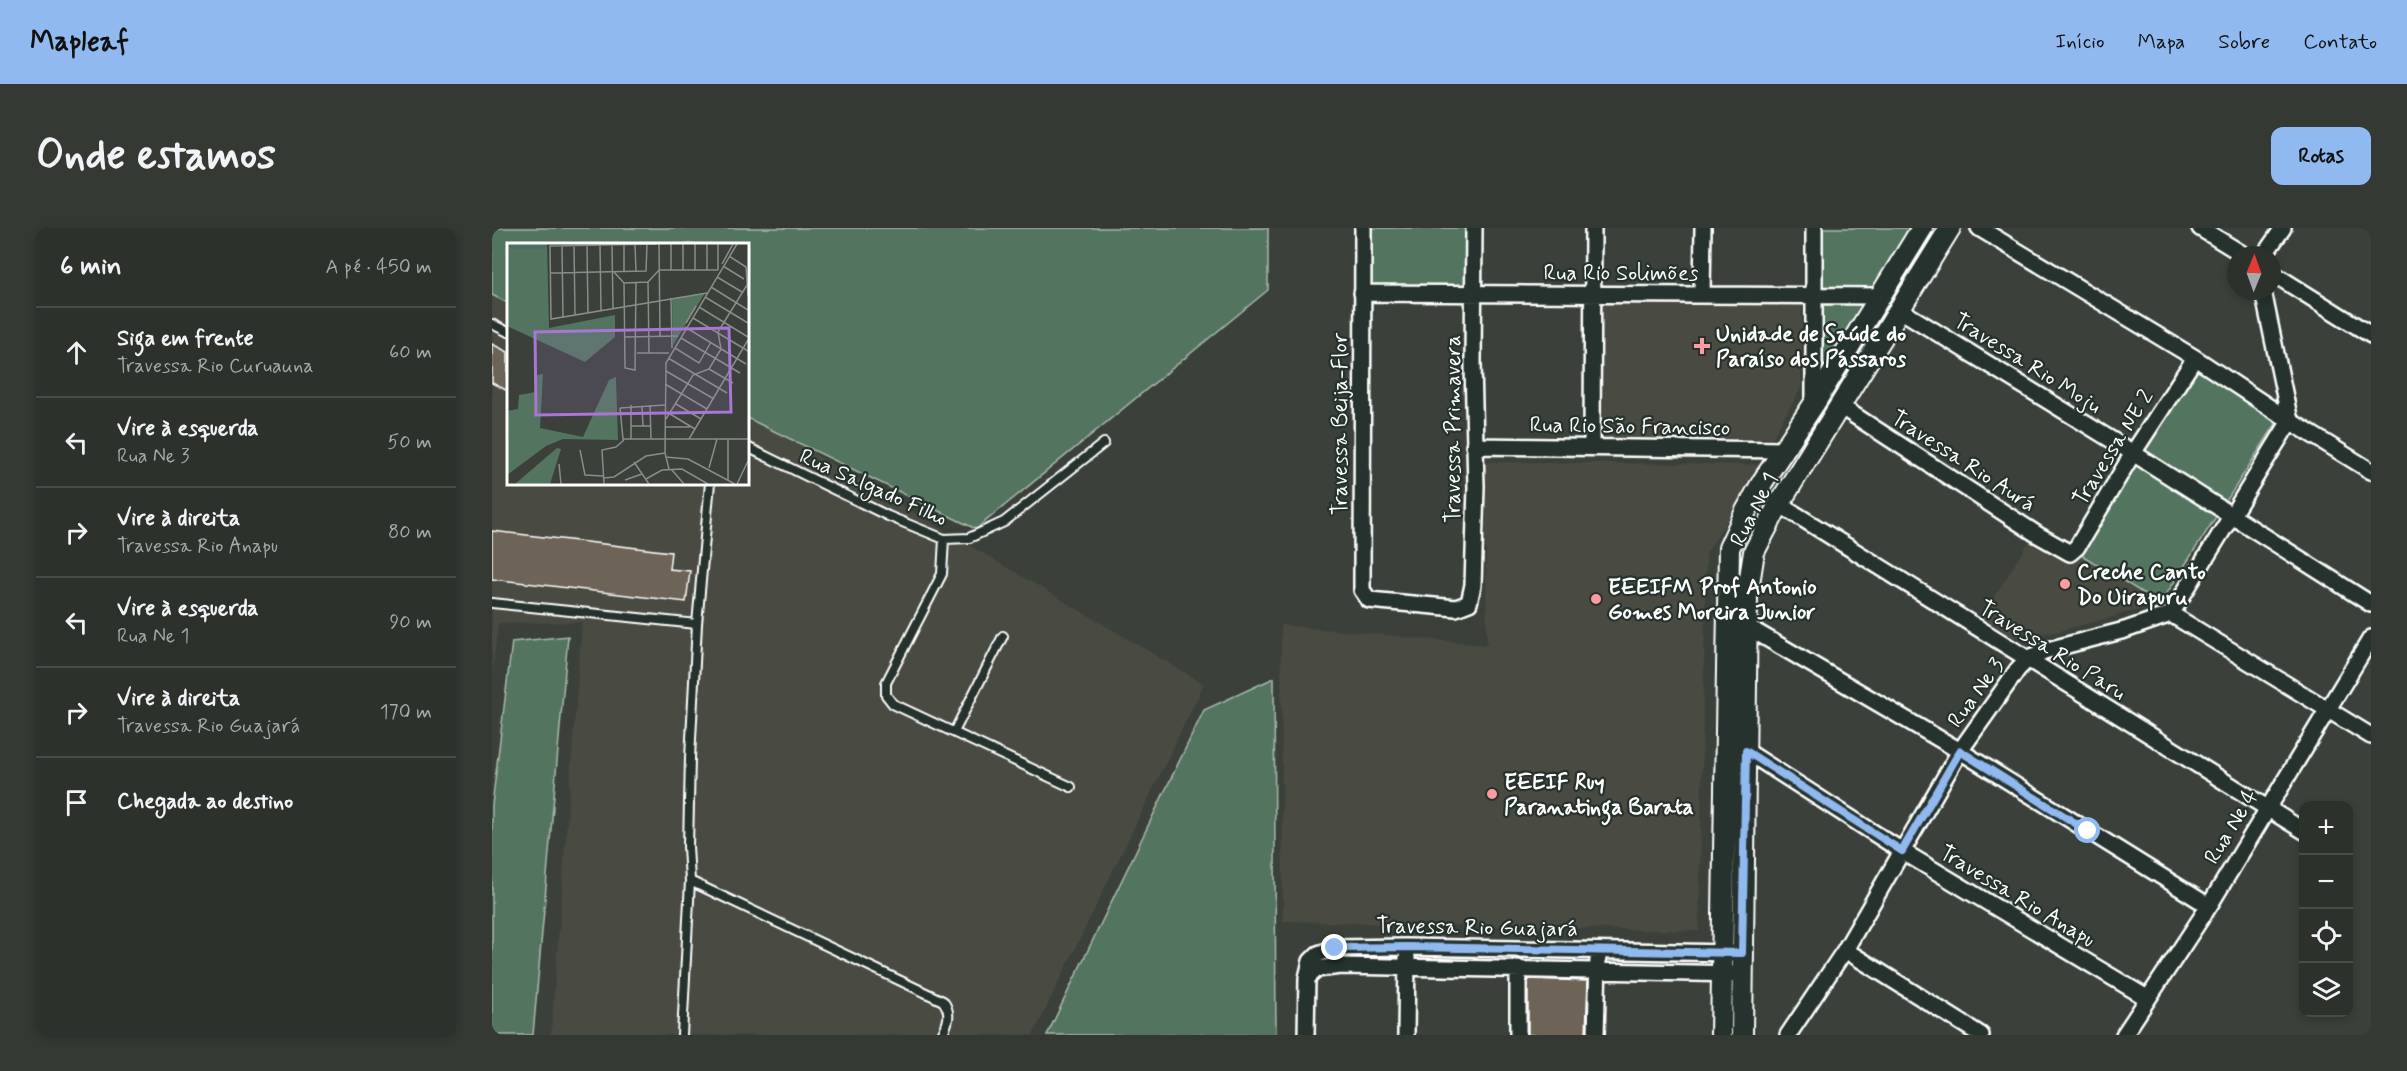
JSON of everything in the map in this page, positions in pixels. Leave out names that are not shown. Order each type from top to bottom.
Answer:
[{"type":"street","name":"Travessa Beija-Flor","points":[[1363,228],[1362,590],[1369,600],[1443,607]]},
{"type":"street","name":"Travessa Primavera","points":[[1443,607],[1464,606],[1469,603],[1473,585],[1474,228]]},
{"type":"street","points":[[1592,447],[1593,228]]},
{"type":"street","points":[[1702,228],[1702,295]]},
{"type":"street","points":[[1814,228],[1814,404]]},
{"type":"street","name":"Rua Ne 1","points":[[1742,1035],[1732,974],[1722,952],[1729,548],[1746,510],[1922,228]]},
{"type":"street","name":"Rua Ne 1","points":[[1721,1035],[1732,974],[1742,953],[1746,626],[1747,596],[1754,552],[1783,497],[1950,228]]},
{"type":"street","points":[[1979,228],[2195,358],[2290,422],[2371,471]]},
{"type":"street","points":[[2200,228],[2229,246]]},
{"type":"street","points":[[2270,246],[2283,228]]},
{"type":"street","points":[[2281,279],[2371,335]]},
{"type":"street","name":"Rua Rio Solimões","points":[[1362,293],[1880,296]]},
{"type":"street","points":[[2265,300],[2290,422],[2171,614],[2371,736]]},
{"type":"street","name":"Travessa Rio Moju","points":[[1900,310],[2133,453],[2371,604]]},
{"type":"street","name":"Travessa NE 2","points":[[2065,550],[2070,553],[2074,551],[2133,453],[2195,358]]},
{"type":"street","name":"Travessa Rio Aurá","points":[[1840,406],[2065,550]]},
{"type":"street","name":"Rua Rio São Francisco","points":[[1474,446],[1785,450]]},
{"type":"street","points":[[1766,477],[1783,497]]},
{"type":"street","name":"Travessa Rio Paru","points":[[1783,497],[2028,659],[2299,828]]},
{"type":"street","name":"Rua Ne 3","points":[[1788,1035],[1845,950],[1960,751],[2010,678],[2028,659],[2044,651],[2125,630],[2171,614]]},
{"type":"street","points":[[1746,626],[1960,751],[2209,906]]},
{"type":"street","name":"Rua Ne 4","points":[[2124,1035],[2209,906],[2371,638]]},
{"type":"street","name":"Travessa Rio Anapu","points":[[1746,751],[1902,851],[2147,998]]},
{"type":"street","name":"Travessa Rio Guajará","points":[[1307,978],[1311,961],[1325,951],[1357,947],[1742,953]]},
{"type":"street","points":[[1406,947],[1406,1035]]},
{"type":"street","points":[[1510,950],[1514,968],[1518,1035]]},
{"type":"street","points":[[1845,950],[1982,1035]]},
{"type":"street","points":[[1596,1035],[1598,951]]},
{"type":"street","name":"Travessa Rio Guajará","points":[[1307,978],[1314,970],[1326,966],[1732,974]]},
{"type":"street","points":[[1306,1035],[1307,978]]},
{"type":"lane","points":[[492,324],[507,332]]},
{"type":"lane","name":"Rua Salgado Filho","points":[[748,447],[888,516],[944,539],[969,538],[1005,522],[1104,442]]},
{"type":"lane","points":[[682,1035],[690,881],[688,846],[690,758],[697,624],[710,484]]},
{"type":"lane","points":[[944,539],[942,574],[886,683],[886,695],[893,704],[1071,787]]},
{"type":"lane","points":[[492,603],[697,624]]},
{"type":"lane","points":[[954,732],[1003,636]]},
{"type":"lane","points":[[690,881],[944,1001],[948,1006],[949,1018],[942,1035]]},
{"type":"shaded area","points":[[492,295],[507,302],[507,484],[748,484],[748,419],[791,440],[1204,684],[1033,1035],[551,1035],[582,622],[498,623],[492,674]]},
{"type":"shaded area","name":"Unidade de Saúde do Paraíso dos Pássaros","points":[[1602,304],[1802,304],[1801,388],[1772,438],[1604,439]]},
{"type":"shaded area","name":"EEEIF Ruy Paranatinga Barata","points":[[1485,462],[1763,465],[1706,553],[1699,931],[1283,921],[1281,625],[1487,645]]},
{"type":"shaded area","name":"Creche Canto Do Uirapuru","points":[[2031,539],[2071,565],[2080,554],[2160,604],[2056,632],[2014,637],[1980,619]]},
{"type":"green space","points":[[492,228],[1268,228],[1268,290],[976,529],[748,418],[748,243],[507,243],[507,302],[492,295]]},
{"type":"green space","points":[[1364,228],[1478,228],[1478,294],[1363,295]]},
{"type":"green space","points":[[1822,228],[1923,228],[1821,383]]},
{"type":"green space","points":[[2196,369],[2279,419],[2160,604],[2080,554]]},
{"type":"green space","points":[[568,636],[533,1035],[492,1035],[492,805],[512,642]]},
{"type":"green space","points":[[1274,678],[1276,1035],[1047,1035],[1204,710]]},
{"type":"building","points":[[492,344],[507,352],[507,390],[492,383]]},
{"type":"building","points":[[492,531],[671,552],[669,569],[690,571],[686,602],[492,579]]},
{"type":"building","points":[[1528,979],[1588,981],[1586,1035],[1528,1035]]},
{"type":"place","name":"Unidade de Saúde do Paraíso dos Pássaros","points":[[1702,346]]},
{"type":"place","name":"Creche Canto Do Uirapuru","points":[[2065,584]]},
{"type":"place","name":"EEEIFM Prof Antonio Gomes Moreira Junior","points":[[1596,599]]},
{"type":"place","name":"EEEIF Ruy Paranatinga Barata","points":[[1492,794]]},
{"type":"route","points":[[1335,948],[1406,947],[1742,953],[1746,751],[1902,851],[1935,798],[1960,751],[2088,831]]}]
